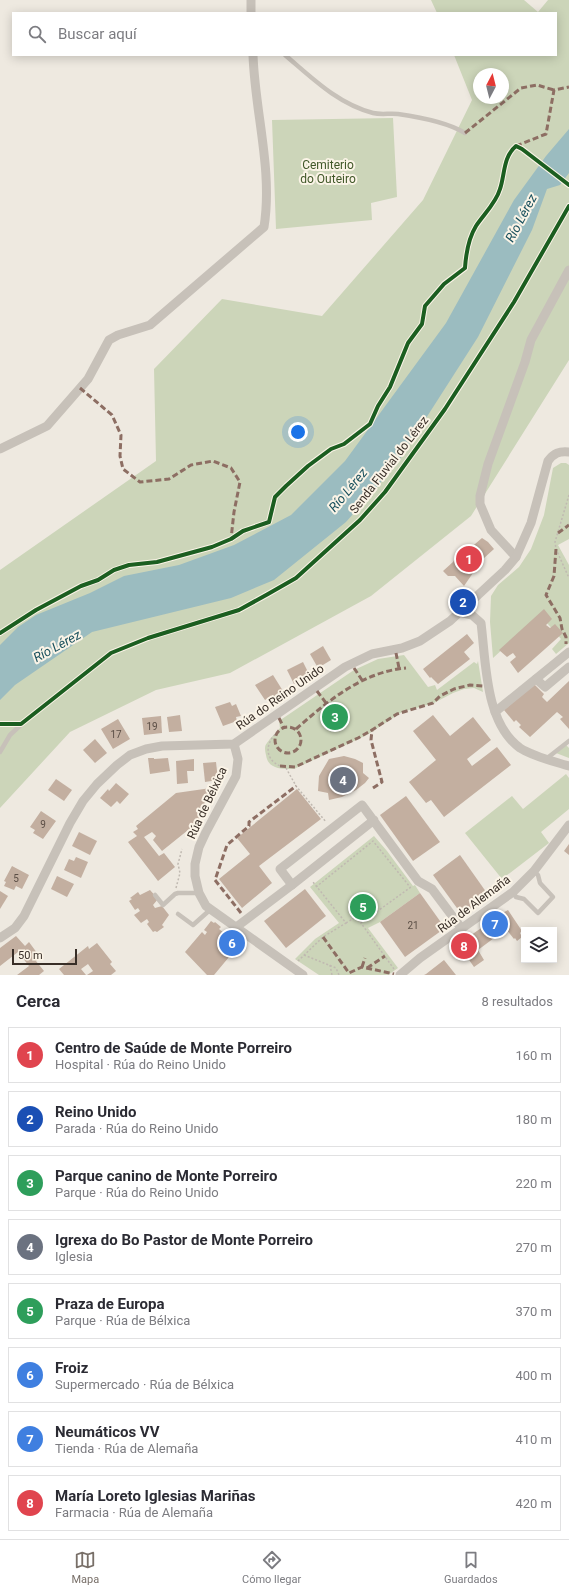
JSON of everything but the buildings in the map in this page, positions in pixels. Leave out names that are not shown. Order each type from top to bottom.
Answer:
[{"type":"street","points":[[251,0],[251,12]]},
{"type":"street","points":[[0,449],[47,426],[88,379],[108,340],[118,335],[150,326],[264,227],[268,207],[268,179],[253,56]]},
{"type":"street","points":[[516,557],[491,530],[480,504],[480,496],[488,464],[525,362],[531,340],[569,270]]},
{"type":"street","name":"Rúa do Reino Unido","points":[[0,938],[15,928],[24,916],[70,823],[83,801],[97,784],[117,765],[130,755],[146,749],[162,746],[234,744],[345,667],[372,654],[402,648],[420,641],[450,621],[516,557],[531,523],[548,461],[552,455],[566,452]]},
{"type":"street","points":[[460,612],[472,615],[481,623],[490,699],[505,734],[521,748],[546,759],[569,766]]},
{"type":"street","points":[[496,712],[569,652]]},
{"type":"street","points":[[536,679],[545,687],[569,667]]},
{"type":"street","name":"Rúa de Bélxica","points":[[234,744],[238,759],[236,776],[206,832],[198,853],[195,876],[199,893],[206,906],[303,975]]},
{"type":"street","points":[[292,885],[280,869],[362,805],[418,881],[432,889],[462,929]]},
{"type":"street","points":[[235,928],[374,820]]},
{"type":"street","name":"Rúa de Alemaña","points":[[398,973],[513,892],[534,870],[569,826]]},
{"type":"lane","points":[[286,56],[323,88],[355,108],[375,113],[398,114],[454,126],[465,133]]},
{"type":"lane","name":"Senda Fluvial do Lérez","points":[[0,752],[10,735],[21,724],[111,653],[148,638],[239,610],[296,578],[360,520],[385,492],[445,408],[514,302],[569,206]]},
{"type":"lane","points":[[546,759],[569,741]]},
{"type":"lane","points":[[513,892],[516,897],[524,899],[538,913],[553,897],[540,883],[538,875],[534,870]]},
{"type":"lane","points":[[155,895],[163,905],[175,894],[199,893]]},
{"type":"lane","points":[[178,914],[193,925],[211,909]]},
{"type":"path","points":[[500,190],[504,167],[510,151],[516,146]]},
{"type":"path","points":[[569,495],[555,542],[556,550],[569,578]]},
{"type":"path","points":[[0,632],[36,610],[81,586],[98,580],[114,570],[129,565],[157,562],[212,547],[231,539],[243,531],[269,522],[275,497]]},
{"type":"path","points":[[0,724],[21,724]]},
{"type":"path","points":[[278,732],[269,740],[268,754],[272,760],[280,766]]},
{"type":"path","points":[[286,768],[296,786],[327,823]]},
{"type":"path","points":[[316,887],[373,841],[410,887]]},
{"type":"path","points":[[175,894],[180,873],[178,864],[182,849]]},
{"type":"path","points":[[313,882],[346,923]]},
{"type":"path","points":[[361,923],[413,885]]},
{"type":"path","points":[[296,962],[323,937],[356,917],[398,973]]},
{"type":"path","points":[[304,956],[336,968],[339,975]]},
{"type":"path","points":[[330,965],[332,975]]},
{"type":"green space","points":[[431,0],[524,0],[538,12],[437,12]]},
{"type":"green space","points":[[548,0],[569,0],[569,360],[471,516],[371,596],[230,673],[156,690],[70,732],[0,808],[0,570],[156,461],[154,369],[222,299],[322,316],[423,200],[472,100],[454,56],[557,56],[557,12],[538,12]]},
{"type":"green space","name":"Cemiterio do Outeiro","points":[[393,118],[397,197],[371,203],[372,220],[276,229],[272,120]]},
{"type":"green space","points":[[561,463],[566,463],[569,465],[569,539],[558,545],[569,565],[569,643],[556,654],[552,649],[561,639],[540,615],[493,658],[490,622],[491,596],[498,585],[519,567],[531,549],[544,515],[553,468]]},
{"type":"green space","points":[[404,655],[428,687],[435,685],[437,690],[474,662],[477,664],[478,661],[483,692],[474,688],[464,689],[434,703],[402,712],[367,735],[294,769],[277,768],[270,764],[267,760],[265,747],[268,741],[280,728],[279,721],[354,670],[378,659]]},
{"type":"green space","points":[[566,745],[569,748],[569,758],[556,753]]},
{"type":"green space","points":[[566,774],[569,778],[569,809],[541,832],[549,843],[502,879],[465,833],[512,796],[523,809]]},
{"type":"green space","points":[[374,836],[420,893],[380,922],[368,928],[398,968],[388,975],[319,975],[295,959],[315,939],[339,923],[310,887]]},
{"type":"water","name":"Río Lérez","points":[[569,129],[569,173],[560,185],[547,189],[532,230],[478,337],[396,465],[346,522],[274,580],[231,598],[92,632],[15,685],[0,700],[0,645],[18,627],[36,615],[90,593],[124,576],[179,565],[234,545],[291,515],[345,461],[446,323],[514,200],[546,156]]},
{"type":"marked path","points":[[465,133],[521,88],[537,85],[554,90]]},
{"type":"marked path","points":[[516,146],[546,134],[554,90],[569,87]]},
{"type":"marked path","points":[[80,388],[112,415],[121,435],[120,456],[123,469],[140,482],[169,479],[191,465],[213,461],[231,468],[240,482],[234,512],[231,539]]},
{"type":"marked path","points":[[558,533],[569,525]]},
{"type":"marked path","points":[[556,549],[554,576],[546,595],[560,618],[562,629],[566,637],[566,644]]},
{"type":"marked path","points":[[396,653],[399,668]]},
{"type":"marked path","points":[[354,668],[362,680]]},
{"type":"marked path","points":[[296,729],[333,698],[360,682],[375,675],[406,668]]},
{"type":"marked path","points":[[373,788],[382,782],[371,740],[372,730],[397,714],[433,703],[440,696],[454,689],[470,685],[484,686]]},
{"type":"marked path","points":[[317,691],[326,703]]},
{"type":"marked path","points":[[279,718],[284,728]]},
{"type":"marked path","points":[[288,727],[297,731],[301,740],[297,749],[288,753],[279,749],[275,740],[279,731],[288,727]]},
{"type":"marked path","points":[[280,766],[295,767],[372,730]]},
{"type":"marked path","points":[[241,913],[215,880],[227,845],[249,826],[249,822],[296,786]]},
{"type":"marked path","points":[[323,937],[349,973],[362,967],[394,974]]},
{"type":"marked path","points":[[367,968],[385,956]]},
{"type":"marked path","points":[[362,967],[365,958]]},
{"type":"cycle path","points":[[0,633],[36,610],[81,586],[98,580],[114,570],[129,565],[157,562],[212,547],[231,539],[243,531],[269,522],[275,497],[286,486],[308,466],[331,449],[344,444],[370,424],[378,406],[390,387],[408,343],[422,324],[425,306],[444,284],[465,268],[469,241],[476,226],[493,204],[498,194],[502,183],[505,166],[512,150],[516,146],[522,149],[569,185]]},
{"type":"cycle path","points":[[0,724],[21,724],[111,653],[148,638],[239,610],[268,594],[296,578],[360,520],[385,492],[445,409],[514,302],[569,206]]},
{"type":"place","name":"Centro de Saúde de Monte Porreiro","points":[[469,559]]},
{"type":"place","name":"Reino Unido","points":[[463,602]]},
{"type":"place","name":"Parque canino de Monte Porreiro","points":[[335,717]]},
{"type":"place","name":"Igrexa do Bo Pastor de Monte Porreiro","points":[[343,780]]},
{"type":"place","name":"Praza de Europa","points":[[363,907]]},
{"type":"place","name":"Neumáticos VV","points":[[495,924]]},
{"type":"place","name":"Froiz","points":[[232,943]]},
{"type":"place","name":"María Loreto Iglesias Mariñas","points":[[464,946]]}]
